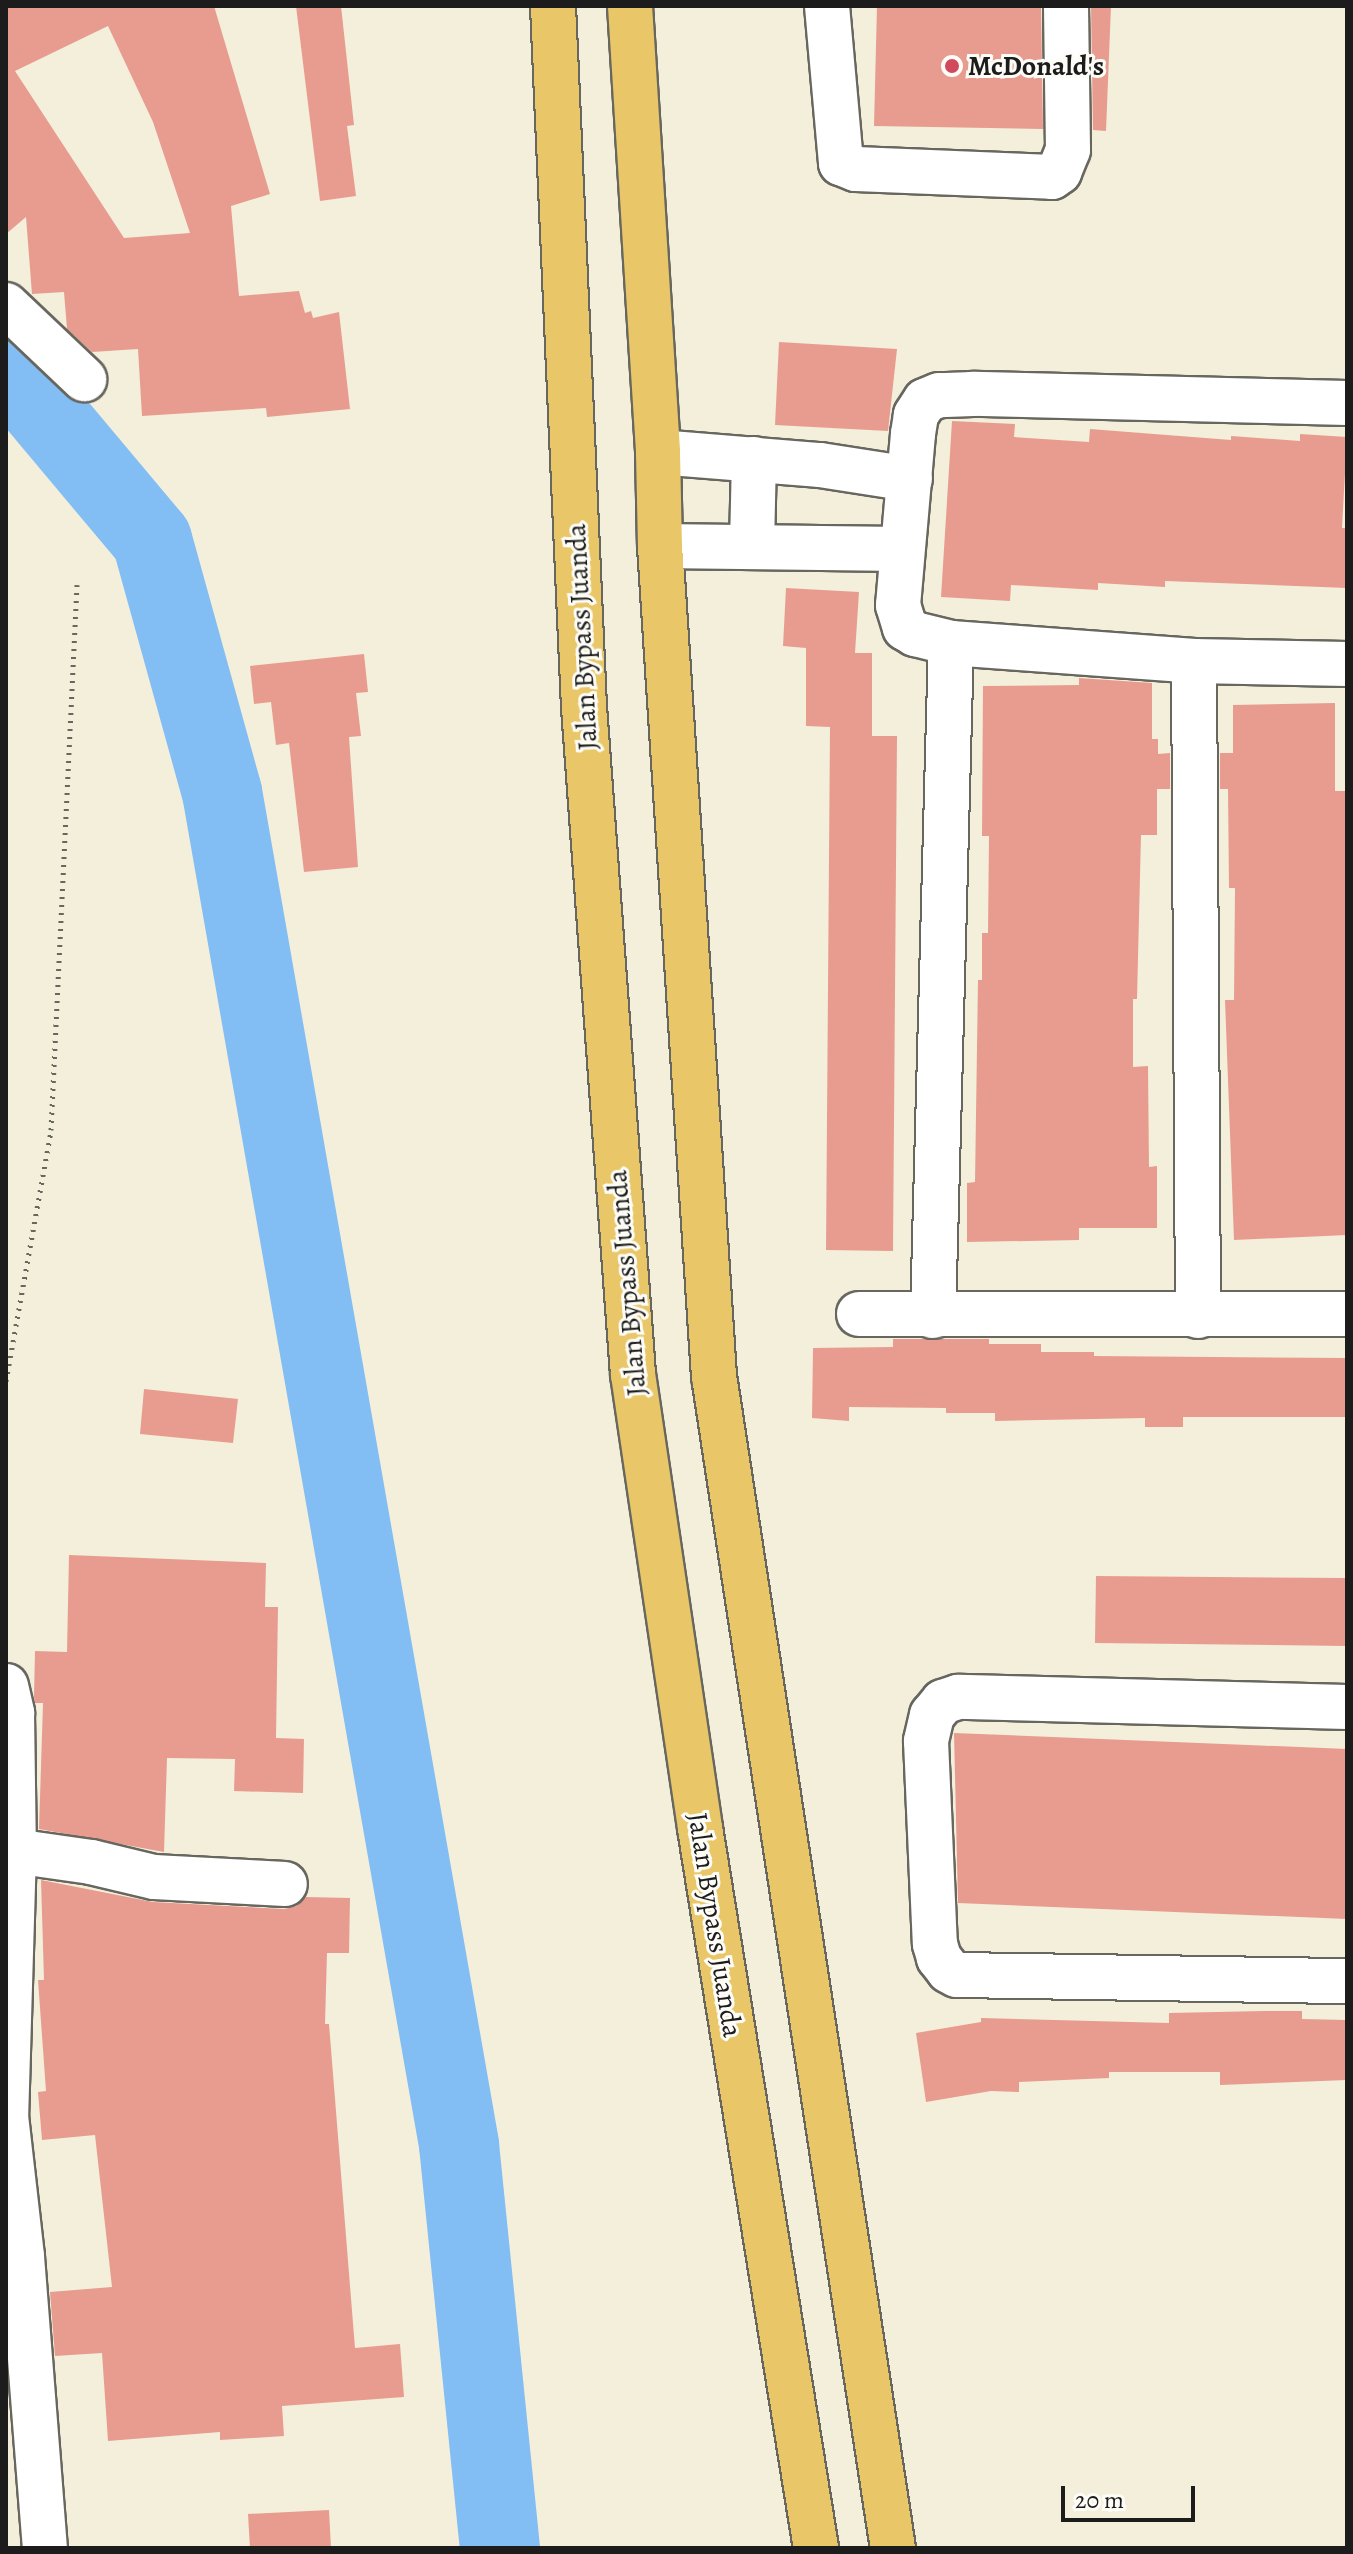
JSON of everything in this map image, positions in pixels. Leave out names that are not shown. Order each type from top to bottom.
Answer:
[{"type":"main road","name":"Jalan Bypass Juanda","points":[[553,6],[584,707],[633,1374],[702,1844],[816,2548]]},
{"type":"main road","points":[[630,6],[658,452],[660,546],[714,1376],[893,2548]]},
{"type":"street","points":[[827,6],[841,163],[856,169],[1052,177],[1059,172],[1068,150],[1066,6]]},
{"type":"street","points":[[6,305],[84,379]]},
{"type":"street","points":[[1347,403],[939,395],[925,401],[916,415],[898,605],[905,628],[915,634],[951,643],[1194,661],[1347,664]]},
{"type":"street","points":[[658,452],[754,459],[910,479]]},
{"type":"street","points":[[752,546],[754,459]]},
{"type":"street","points":[[660,546],[902,549]]},
{"type":"street","points":[[933,1316],[951,643]]},
{"type":"street","points":[[1194,661],[1198,1316]]},
{"type":"street","points":[[859,1314],[1347,1314]]},
{"type":"street","points":[[6,1686],[12,1713],[14,1851],[6,2116],[22,2257],[45,2548]]},
{"type":"street","points":[[1347,1707],[958,1697],[943,1702],[932,1715],[926,1741],[935,1944],[939,1958],[949,1971],[957,1975],[1347,1981]]},
{"type":"street","points":[[14,1851],[91,1862],[154,1877],[285,1884]]},
{"type":"path","points":[[6,1381],[51,1130],[77,585]]},
{"type":"building","points":[[6,6],[214,6],[270,194],[231,206],[239,296],[299,291],[305,313],[311,311],[313,318],[339,312],[350,409],[267,417],[266,408],[142,416],[138,349],[92,352],[67,329],[64,292],[32,294],[26,217],[6,234]],"holes":[[[108,26],[153,122],[190,233],[124,238],[15,71]]]},
{"type":"building","points":[[296,6],[341,6],[354,125],[347,126],[356,196],[320,201]]},
{"type":"building","name":"McDonald's","points":[[877,6],[1041,6],[1043,129],[874,126]]},
{"type":"building","points":[[1091,6],[1111,6],[1106,131],[1093,130]]},
{"type":"building","points":[[779,342],[897,349],[888,431],[775,425]]},
{"type":"building","points":[[952,421],[1015,424],[1014,437],[1089,442],[1090,429],[1231,440],[1231,436],[1300,441],[1300,434],[1347,437],[1342,528],[1347,528],[1347,588],[1165,581],[1165,587],[1098,583],[1098,590],[1011,585],[1010,601],[941,597]]},
{"type":"building","points":[[786,588],[859,592],[855,653],[872,653],[872,736],[897,736],[893,1251],[826,1250],[830,727],[806,726],[806,648],[783,646]]},
{"type":"building","points":[[364,654],[368,692],[356,693],[361,736],[349,737],[358,867],[304,872],[289,743],[276,745],[271,702],[254,704],[250,666]]},
{"type":"building","points":[[1079,678],[1152,683],[1152,739],[1158,739],[1158,754],[1170,753],[1170,789],[1157,789],[1157,835],[1141,835],[1137,999],[1133,999],[1133,1067],[1148,1066],[1149,1167],[1157,1166],[1157,1228],[1079,1228],[1079,1240],[967,1242],[967,1183],[975,1182],[978,980],[982,980],[982,933],[988,933],[989,836],[982,836],[983,686],[1079,685]]},
{"type":"building","points":[[1335,703],[1335,791],[1347,791],[1347,1235],[1234,1240],[1225,1000],[1234,1000],[1235,888],[1229,888],[1228,789],[1220,789],[1220,753],[1233,753],[1233,705]]},
{"type":"building","points":[[893,1339],[989,1339],[989,1344],[1041,1344],[1041,1352],[1094,1352],[1094,1356],[1347,1358],[1347,1417],[1183,1417],[1183,1427],[1145,1427],[1145,1418],[995,1421],[995,1413],[946,1413],[946,1408],[849,1407],[849,1421],[812,1418],[813,1348],[893,1347]]},
{"type":"building","points":[[144,1389],[238,1399],[233,1443],[140,1434]]},
{"type":"building","points":[[69,1555],[266,1563],[265,1607],[278,1607],[276,1738],[304,1739],[303,1793],[234,1791],[235,1759],[167,1758],[164,1852],[39,1829],[43,1703],[35,1703],[34,1697],[35,1651],[67,1652]]},
{"type":"building","points":[[1096,1576],[1347,1578],[1347,1646],[1095,1643]]},
{"type":"building","points":[[954,1733],[1347,1749],[1347,1919],[958,1903]]},
{"type":"building","points":[[41,1880],[153,1902],[284,1909],[297,1906],[306,1897],[350,1898],[349,1953],[327,1953],[325,2024],[329,2024],[355,2348],[400,2344],[404,2397],[282,2406],[284,2436],[220,2440],[220,2432],[108,2441],[102,2353],[55,2356],[50,2292],[112,2287],[95,2135],[42,2140],[38,2092],[46,2091],[38,1980],[44,1980]]},
{"type":"building","points":[[1302,2011],[1302,2019],[1347,2020],[1347,2080],[1220,2085],[1220,2072],[1109,2072],[1109,2078],[1019,2082],[1019,2092],[991,2091],[926,2102],[916,2033],[981,2022],[981,2018],[1169,2023],[1169,2013]]},
{"type":"building","points":[[329,2510],[331,2548],[250,2548],[248,2514]]},
{"type":"waterway","points":[[6,366],[152,540],[222,792],[459,2145],[500,2548]]},
{"type":"place","name":"McDonald's","points":[[952,66]]}]
